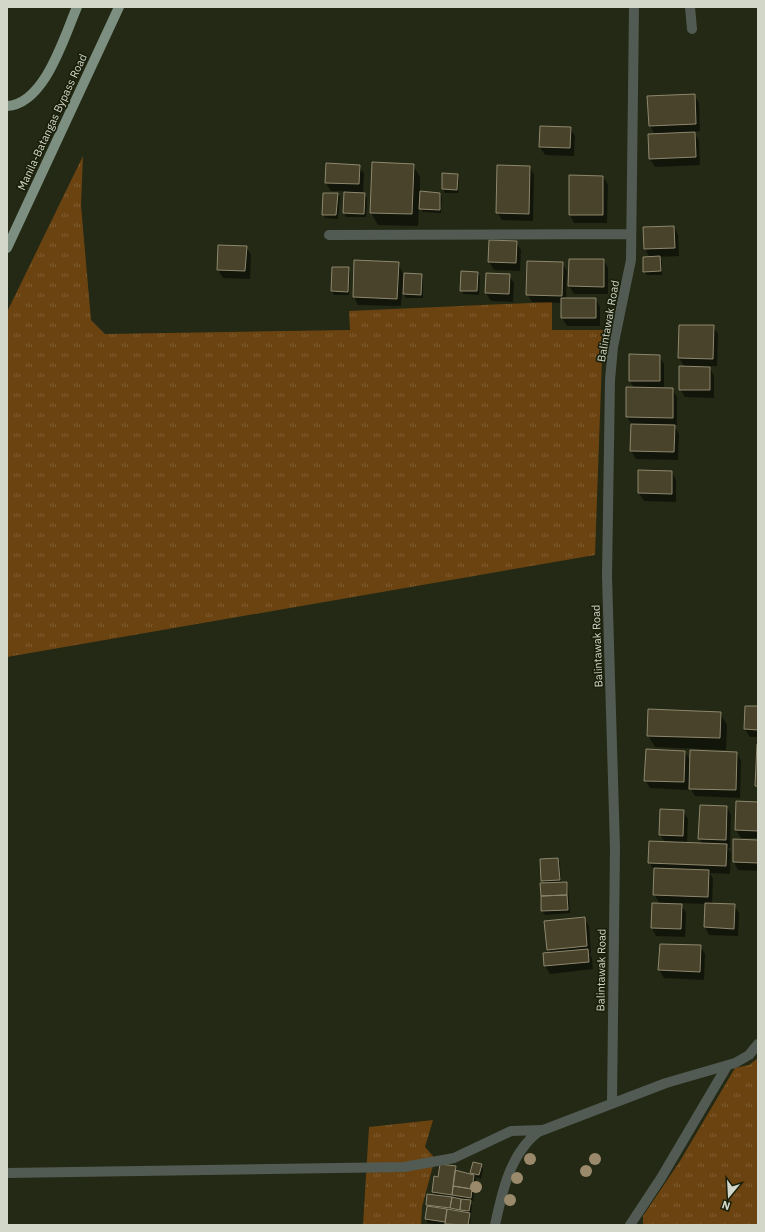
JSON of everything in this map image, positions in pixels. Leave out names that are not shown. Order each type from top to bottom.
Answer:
[{"type":"main road","points":[[7,106],[26,100],[41,84],[77,7]]},
{"type":"main road","name":"Manila-Batangas Bypass Road","points":[[7,248],[119,7]]},
{"type":"street","name":"Balintawak Road","points":[[612,1103],[615,848],[607,576],[610,380],[613,347],[630,260],[632,234],[631,110],[634,7]]},
{"type":"street","points":[[690,7],[692,29]]},
{"type":"street","points":[[329,235],[632,234]]},
{"type":"street","points":[[495,1225],[503,1191],[511,1168],[528,1141],[542,1130],[666,1083],[727,1066],[742,1060],[758,1044]]},
{"type":"street","points":[[630,1225],[661,1178],[727,1066]]},
{"type":"street","points":[[7,1173],[404,1167],[454,1158],[511,1132],[542,1130]]},
{"type":"green space","points":[[83,156],[81,205],[91,320],[105,334],[350,330],[349,311],[552,302],[552,330],[603,330],[595,555],[7,657],[7,312]]},
{"type":"green space","points":[[758,1058],[758,1225],[643,1225],[643,1216],[680,1161],[735,1068],[749,1065]]},
{"type":"green space","points":[[433,1120],[425,1147],[433,1156],[434,1162],[422,1207],[421,1225],[363,1225],[369,1127]]},
{"type":"building","points":[[695,94],[696,124],[649,126],[647,96]]},
{"type":"building","points":[[540,126],[571,127],[570,148],[539,147]]},
{"type":"building","points":[[695,132],[696,157],[649,159],[648,134]]},
{"type":"building","points":[[372,162],[414,164],[412,214],[370,213]]},
{"type":"building","points":[[326,163],[360,165],[359,184],[325,183]]},
{"type":"building","points":[[497,165],[530,166],[529,214],[496,213]]},
{"type":"building","points":[[442,173],[458,174],[457,190],[442,189]]},
{"type":"building","points":[[569,175],[603,176],[603,215],[569,215]]},
{"type":"building","points":[[420,191],[440,193],[440,210],[419,209]]},
{"type":"building","points":[[344,192],[365,193],[364,214],[343,213]]},
{"type":"building","points":[[323,193],[338,193],[336,215],[322,215]]},
{"type":"building","points":[[674,226],[675,248],[644,249],[643,227]]},
{"type":"building","points":[[489,240],[517,241],[516,263],[488,262]]},
{"type":"building","points":[[218,245],[247,246],[245,271],[217,270]]},
{"type":"building","points":[[660,256],[661,271],[643,272],[643,257]]},
{"type":"building","points":[[569,259],[604,259],[604,287],[568,286]]},
{"type":"building","points":[[354,260],[399,262],[397,299],[353,297]]},
{"type":"building","points":[[527,261],[563,262],[562,296],[526,295]]},
{"type":"building","points":[[332,267],[349,267],[348,292],[331,291]]},
{"type":"building","points":[[461,271],[478,272],[477,291],[460,291]]},
{"type":"building","points":[[404,273],[422,274],[421,295],[403,294]]},
{"type":"building","points":[[486,273],[510,274],[509,294],[485,293]]},
{"type":"building","points":[[561,298],[596,298],[596,318],[561,318]]},
{"type":"building","points":[[679,325],[714,325],[713,359],[678,358]]},
{"type":"building","points":[[629,354],[660,355],[660,381],[629,381]]},
{"type":"building","points":[[679,366],[710,367],[710,390],[679,390]]},
{"type":"building","points":[[626,387],[673,388],[673,418],[626,417]]},
{"type":"building","points":[[631,424],[675,425],[674,452],[630,451]]},
{"type":"building","points":[[638,470],[672,471],[672,494],[638,493]]},
{"type":"building","points":[[745,706],[758,706],[758,730],[744,729]]},
{"type":"building","points":[[648,709],[721,712],[720,738],[647,736]]},
{"type":"building","points":[[757,744],[758,786],[755,786]]},
{"type":"building","points":[[646,749],[685,751],[684,782],[644,781]]},
{"type":"building","points":[[690,750],[737,752],[736,790],[689,789]]},
{"type":"building","points":[[736,801],[758,802],[758,831],[735,830]]},
{"type":"building","points":[[700,805],[727,806],[726,840],[698,839]]},
{"type":"building","points":[[660,809],[684,810],[683,836],[659,835]]},
{"type":"building","points":[[733,839],[758,840],[758,863],[733,862]]},
{"type":"building","points":[[649,841],[727,844],[726,866],[648,863]]},
{"type":"building","points":[[558,858],[560,880],[541,881],[540,859]]},
{"type":"building","points":[[654,868],[709,870],[708,897],[653,895]]},
{"type":"building","points":[[567,882],[567,895],[541,896],[540,883]]},
{"type":"building","points":[[567,895],[568,910],[541,911],[541,896]]},
{"type":"building","points":[[652,903],[682,904],[681,929],[651,928]]},
{"type":"building","points":[[705,903],[735,904],[734,929],[704,927]]},
{"type":"building","points":[[585,917],[587,946],[547,950],[544,921]]},
{"type":"building","points":[[660,944],[701,945],[700,972],[658,970]]},
{"type":"building","points":[[588,949],[589,962],[544,966],[543,953]]},
{"type":"building","points":[[473,1162],[482,1164],[479,1175],[470,1173]]},
{"type":"building","points":[[440,1164],[456,1166],[452,1195],[432,1192],[434,1176],[438,1177]]},
{"type":"building","points":[[455,1170],[474,1175],[472,1189],[453,1186]]},
{"type":"building","points":[[453,1186],[472,1189],[471,1198],[452,1195]]},
{"type":"building","points":[[427,1194],[452,1197],[450,1208],[426,1205]]},
{"type":"building","points":[[452,1197],[461,1199],[460,1210],[450,1208]]},
{"type":"building","points":[[461,1199],[471,1200],[469,1211],[460,1210]]},
{"type":"building","points":[[427,1206],[447,1209],[445,1222],[425,1219]]},
{"type":"building","points":[[447,1209],[470,1213],[468,1225],[445,1224]]}]
